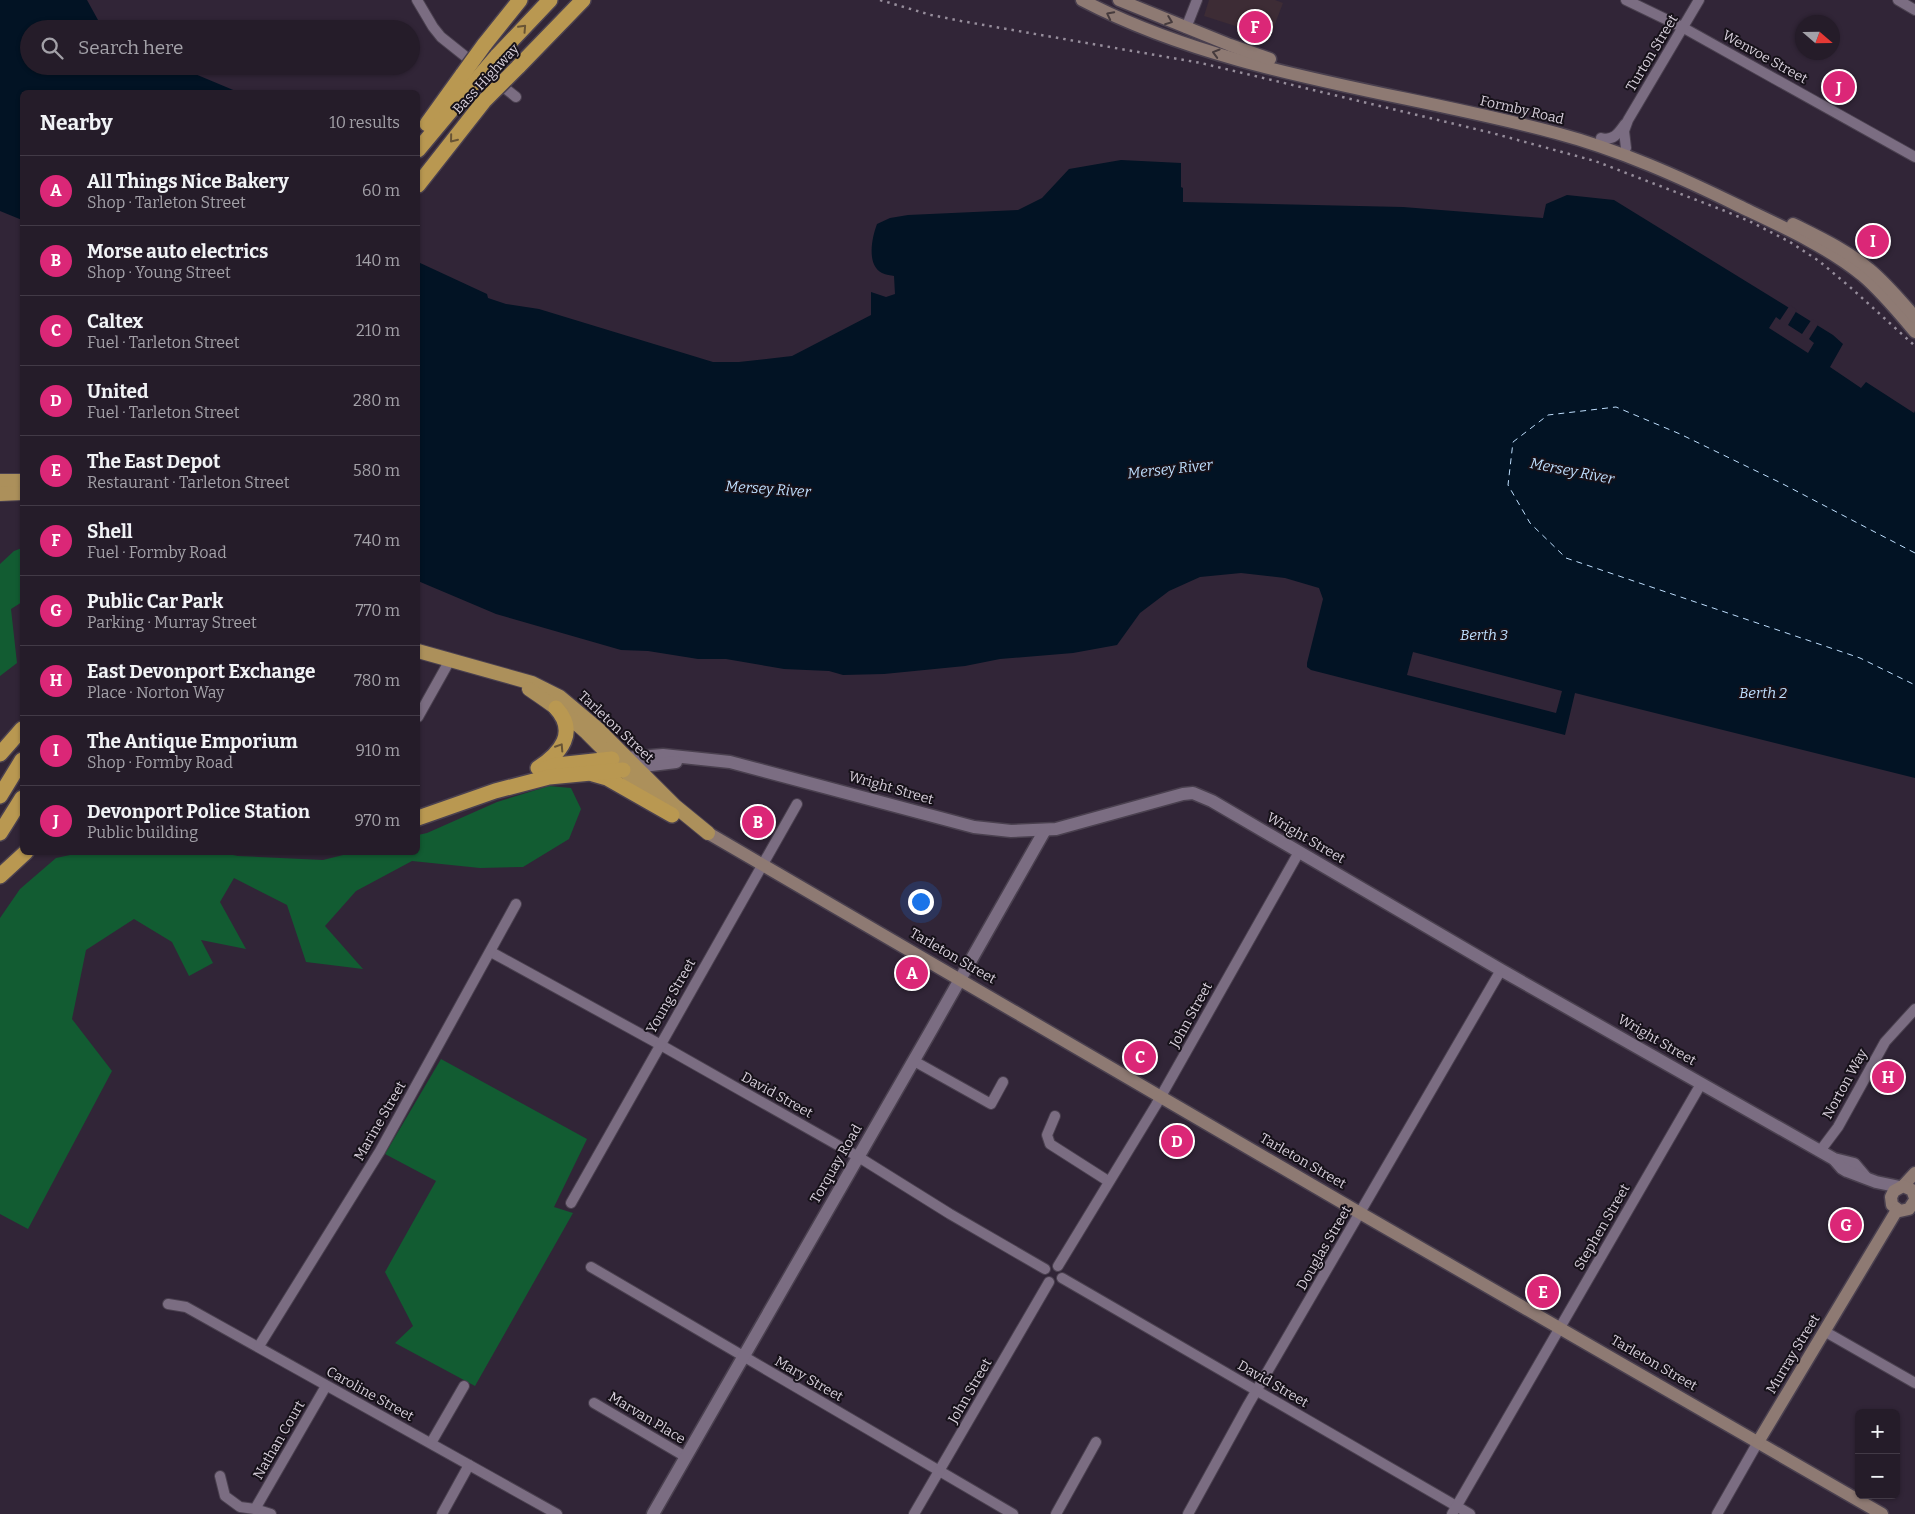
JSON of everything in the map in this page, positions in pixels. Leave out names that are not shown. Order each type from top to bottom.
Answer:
[{"type":"highway","points":[[420,135],[468,79],[484,45],[520,0]]},
{"type":"highway","name":"Bass Highway","points":[[420,147],[468,79],[497,56],[550,0]]},
{"type":"highway","name":"Bass Highway","points":[[420,183],[484,101],[537,49],[582,0]]},
{"type":"highway","points":[[537,49],[594,0]]},
{"type":"highway","points":[[0,481],[20,481]]},
{"type":"highway","points":[[0,494],[20,493]]},
{"type":"highway","name":"Tarleton Street","points":[[420,651],[514,678],[541,687],[560,697],[593,724],[624,764],[672,815],[708,833]]},
{"type":"highway","name":"Tarleton Street","points":[[514,678],[556,708],[708,833]]},
{"type":"highway","points":[[495,791],[527,775],[549,760],[558,751],[564,742],[566,732],[565,721],[556,708]]},
{"type":"highway","points":[[0,754],[20,731]]},
{"type":"highway","points":[[0,796],[20,763]]},
{"type":"highway","points":[[527,775],[558,765],[624,764]]},
{"type":"highway","points":[[421,817],[495,791],[549,777],[590,774],[624,764]]},
{"type":"highway","points":[[590,774],[607,778],[672,815]]},
{"type":"highway","points":[[0,833],[20,801]]},
{"type":"highway","points":[[0,876],[23,855]]},
{"type":"main road","name":"Formby Road","points":[[1082,0],[1116,18],[1173,39],[1295,74],[1556,133],[1636,159],[1758,214],[1830,253],[1870,282],[1915,332]]},
{"type":"main road","name":"Formby Road","points":[[1119,0],[1186,28],[1276,61],[1377,87],[1564,127],[1626,148],[1754,204],[1840,249],[1864,264],[1915,317]]},
{"type":"main road","points":[[1149,13],[1147,20],[1149,24],[1173,39]]},
{"type":"main road","name":"Tarleton Street","points":[[708,833],[1360,1213],[1882,1514]]},
{"type":"main road","points":[[1894,1205],[1906,1210],[1915,1172]]},
{"type":"main road","name":"Murray Street","points":[[1758,1442],[1824,1331],[1894,1205],[1894,1191],[1911,1194]]},
{"type":"street","points":[[417,0],[433,27],[442,36],[516,97]]},
{"type":"street","points":[[1186,28],[1197,0]]},
{"type":"street","name":"Wenvoe Street","points":[[1626,0],[1682,27],[1915,157]]},
{"type":"street","name":"Turton Street","points":[[1600,138],[1608,140],[1615,136],[1628,120],[1699,0]]},
{"type":"street","points":[[1898,0],[1915,10]]},
{"type":"street","name":"Turton Street","points":[[1626,148],[1624,131],[1628,120]]},
{"type":"street","points":[[420,713],[450,660]]},
{"type":"street","name":"Wright Street","points":[[624,764],[709,760],[745,765],[974,827],[1011,831],[1045,830],[1078,824],[1183,794],[1193,793],[1212,801],[1502,970],[1834,1159],[1854,1164],[1894,1205]]},
{"type":"street","name":"Young Street","points":[[571,1203],[659,1044],[797,804]]},
{"type":"street","name":"Torquay Road","points":[[653,1514],[1045,830]]},
{"type":"street","name":"John Street","points":[[1058,1266],[1108,1180],[1161,1096],[1299,852]]},
{"type":"street","name":"Marine Street","points":[[259,1346],[380,1151],[516,904]]},
{"type":"street","name":"David Street","points":[[491,952],[857,1156],[950,1214],[1045,1269]]},
{"type":"street","name":"Douglas Street","points":[[1188,1514],[1257,1390],[1502,970]]},
{"type":"street","name":"Norton Way","points":[[1820,1151],[1838,1126],[1886,1042],[1915,1009]]},
{"type":"street","points":[[914,1061],[992,1104],[1003,1082]]},
{"type":"street","name":"Stephen Street","points":[[1455,1510],[1701,1084]]},
{"type":"street","points":[[1055,1116],[1047,1135],[1050,1144],[1108,1180]]},
{"type":"street","name":"Wright Street","points":[[1868,1178],[1911,1194]]},
{"type":"street","points":[[1051,1265],[1058,1266],[1062,1270],[1062,1278],[1055,1283],[1049,1282],[1044,1275],[1045,1269],[1051,1265]]},
{"type":"street","name":"Mary Street","points":[[591,1267],[1013,1514]]},
{"type":"street","name":"David Street","points":[[1062,1278],[1257,1390],[1455,1510],[1470,1514]]},
{"type":"street","name":"John Street","points":[[914,1514],[1049,1282]]},
{"type":"street","name":"Caroline Street","points":[[168,1304],[186,1307],[259,1346],[326,1386],[557,1514]]},
{"type":"street","points":[[1824,1331],[1915,1383]]},
{"type":"street","name":"Nathan Court","points":[[255,1509],[326,1386]]},
{"type":"street","points":[[431,1443],[464,1386]]},
{"type":"street","name":"Marvan Place","points":[[594,1403],[686,1457]]},
{"type":"street","points":[[1056,1514],[1096,1442]]},
{"type":"street","name":"Murray Street","points":[[1717,1514],[1758,1442]]},
{"type":"street","points":[[442,1514],[469,1465]]},
{"type":"street","points":[[220,1476],[225,1496],[240,1507],[271,1514]]},
{"type":"shaded area","points":[[1209,0],[1275,0],[1283,3],[1270,37],[1204,16]]},
{"type":"green space","points":[[20,549],[20,603],[11,609],[17,663],[0,676],[0,564],[14,551]]},
{"type":"green space","points":[[549,786],[571,788],[581,809],[569,839],[523,867],[480,868],[412,861],[356,891],[325,926],[363,969],[306,962],[287,905],[234,878],[220,902],[246,949],[201,940],[213,963],[189,976],[172,942],[134,919],[86,950],[72,1019],[112,1071],[28,1229],[0,1214],[0,918],[20,889],[56,858],[70,855],[233,855],[323,860],[343,855],[420,855],[420,835],[497,802]]},
{"type":"green space","points":[[441,1059],[587,1139],[554,1207],[573,1213],[475,1386],[395,1343],[413,1326],[385,1272],[436,1181],[385,1154]]},
{"type":"water","points":[[0,0],[87,0],[98,20],[20,20],[20,75],[197,75],[233,90],[20,90],[20,219],[0,211]]},
{"type":"water","points":[[1121,160],[1181,163],[1183,202],[1403,207],[1543,218],[1546,204],[1567,195],[1614,200],[1833,335],[1843,344],[1830,367],[1861,388],[1866,382],[1914,413],[1915,411],[1915,778],[1575,693],[1565,735],[1311,670],[1307,667],[1307,663],[1323,599],[1319,588],[1285,578],[1241,573],[1200,577],[1169,591],[1140,613],[1117,645],[1073,653],[1000,659],[965,666],[884,674],[843,675],[829,671],[784,669],[726,659],[698,659],[648,651],[621,650],[496,614],[420,582],[420,263],[487,294],[488,298],[506,304],[539,309],[713,362],[739,362],[792,356],[871,315],[871,292],[886,297],[895,294],[894,276],[884,274],[877,269],[872,257],[873,236],[877,224],[890,218],[908,215],[1018,210],[1042,198],[1069,169]]},
{"type":"pier","points":[[1790,305],[1797,310],[1788,325],[1802,334],[1812,319],[1819,323],[1809,339],[1814,343],[1808,353],[1769,328],[1776,317],[1780,320]]},
{"type":"pier","points":[[1413,652],[1562,691],[1556,713],[1407,675]]},
{"type":"ferry route","points":[[1915,553],[1781,483],[1680,434],[1616,407],[1548,415],[1513,442],[1508,485],[1530,523],[1566,558],[1860,658],[1915,685]]},
{"type":"railway","points":[[880,0],[931,15],[961,21],[1201,63],[1492,133],[1595,161],[1725,211],[1790,242],[1819,261],[1915,346]]},
{"type":"place","name":"Shell","points":[[1255,27]]},
{"type":"place","name":"Devonport Police Station","points":[[1839,87]]},
{"type":"place","name":"The Antique Emporium","points":[[1873,241]]},
{"type":"place","name":"Morse auto electrics","points":[[758,822]]},
{"type":"place","name":"All Things Nice Bakery","points":[[912,973]]},
{"type":"place","name":"Caltex","points":[[1140,1057]]},
{"type":"place","name":"East Devonport Exchange","points":[[1888,1077]]},
{"type":"place","name":"United","points":[[1177,1141]]},
{"type":"place","name":"Public Car Park","points":[[1846,1225]]},
{"type":"place","name":"The East Depot","points":[[1543,1292]]},
{"type":"water label","name":"Mersey River","points":[[1170,469]]},
{"type":"water label","name":"Mersey River","points":[[1572,471]]},
{"type":"water label","name":"Mersey River","points":[[768,489]]},
{"type":"water label","name":"Berth 3","points":[[1484,635]]},
{"type":"water label","name":"Berth 2","points":[[1763,693]]}]
